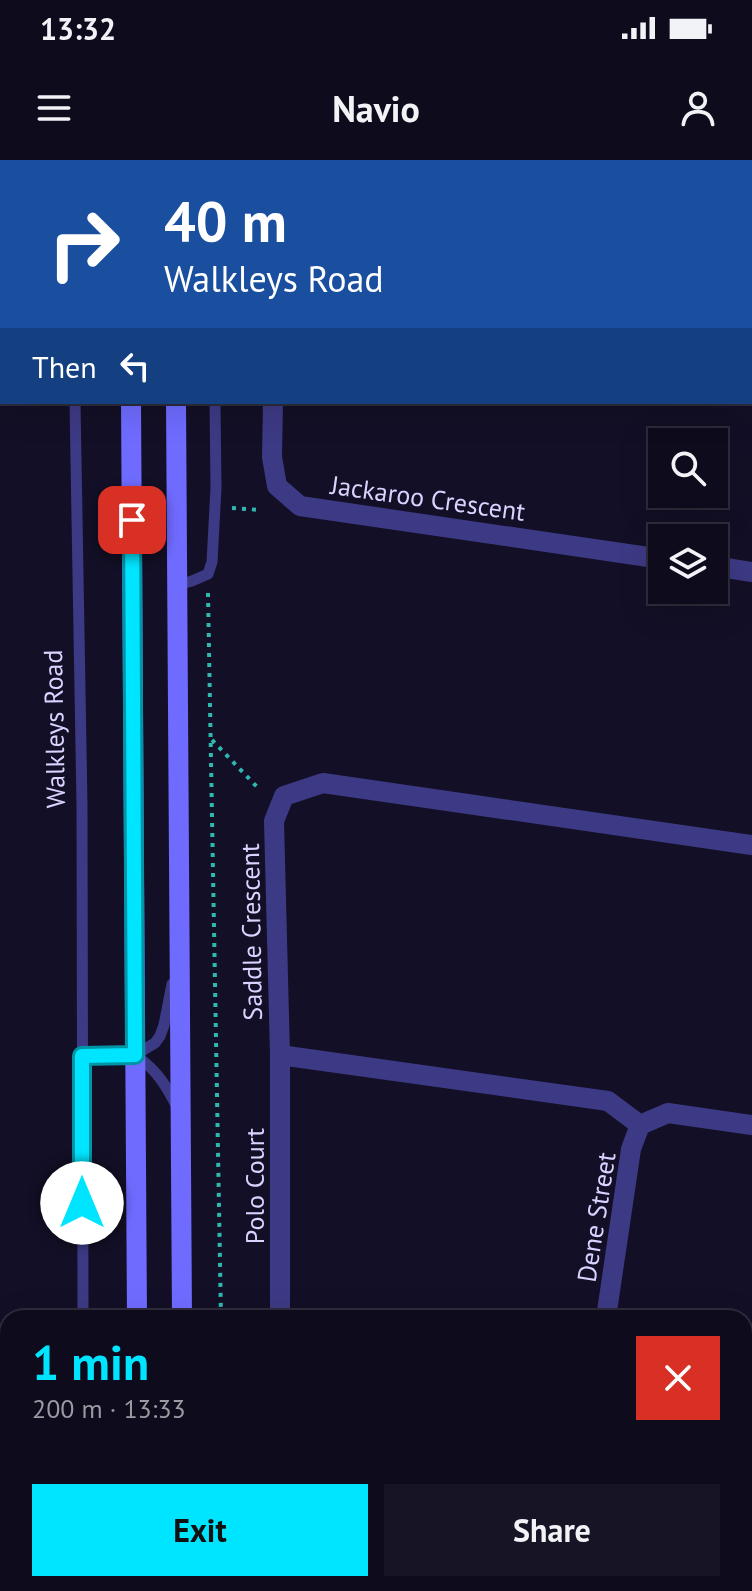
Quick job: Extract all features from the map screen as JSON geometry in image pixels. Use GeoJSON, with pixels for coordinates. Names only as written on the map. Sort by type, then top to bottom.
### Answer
{"type":"FeatureCollection","features":[{"type":"Feature","properties":{"kind":"main road"},"geometry":{"type":"LineString","coordinates":[[131,404],[137,1310]]}},
{"type":"Feature","properties":{"kind":"main road"},"geometry":{"type":"LineString","coordinates":[[176,404],[182,1310]]}},
{"type":"Feature","properties":{"kind":"street","name":"Jackaroo Crescent"},"geometry":{"type":"LineString","coordinates":[[273,404],[272,457],[277,486],[300,506],[648,557]]}},
{"type":"Feature","properties":{"kind":"street"},"geometry":{"type":"LineString","coordinates":[[728,568],[752,572]]}},
{"type":"Feature","properties":{"kind":"street","name":"Saddle Crescent"},"geometry":{"type":"LineString","coordinates":[[640,1125],[608,1101],[280,1055],[274,821],[284,796],[323,783],[752,845]]}},
{"type":"Feature","properties":{"kind":"street","name":"Polo Court"},"geometry":{"type":"LineString","coordinates":[[280,1055],[280,1310]]}},
{"type":"Feature","properties":{"kind":"street"},"geometry":{"type":"LineString","coordinates":[[640,1125],[668,1113],[752,1125]]}},
{"type":"Feature","properties":{"kind":"street","name":"Dene Street"},"geometry":{"type":"LineString","coordinates":[[607,1310],[631,1149],[640,1125]]}},
{"type":"Feature","properties":{"kind":"lane","name":"Walkleys Road"},"geometry":{"type":"LineString","coordinates":[[75,404],[82,805],[83,1310]]}},
{"type":"Feature","properties":{"kind":"lane"},"geometry":{"type":"LineString","coordinates":[[177,585],[208,574],[212,562],[215,404]]}},
{"type":"Feature","properties":{"kind":"lane"},"geometry":{"type":"LineString","coordinates":[[82,1056],[135,1055],[155,1043],[164,1025],[180,938]]}},
{"type":"Feature","properties":{"kind":"lane"},"geometry":{"type":"LineString","coordinates":[[135,1055],[165,1083],[181,1116]]}},
{"type":"Feature","properties":{"kind":"path"},"geometry":{"type":"LineString","coordinates":[[215,507],[261,510]]}},
{"type":"Feature","properties":{"kind":"path"},"geometry":{"type":"LineString","coordinates":[[208,574],[221,1310]]}},
{"type":"Feature","properties":{"kind":"path"},"geometry":{"type":"LineString","coordinates":[[210,739],[260,790]]}},
{"type":"Feature","properties":{"kind":"route"},"geometry":{"type":"LineString","coordinates":[[82,1203],[82,1056],[135,1055],[132,520]]}}]}
